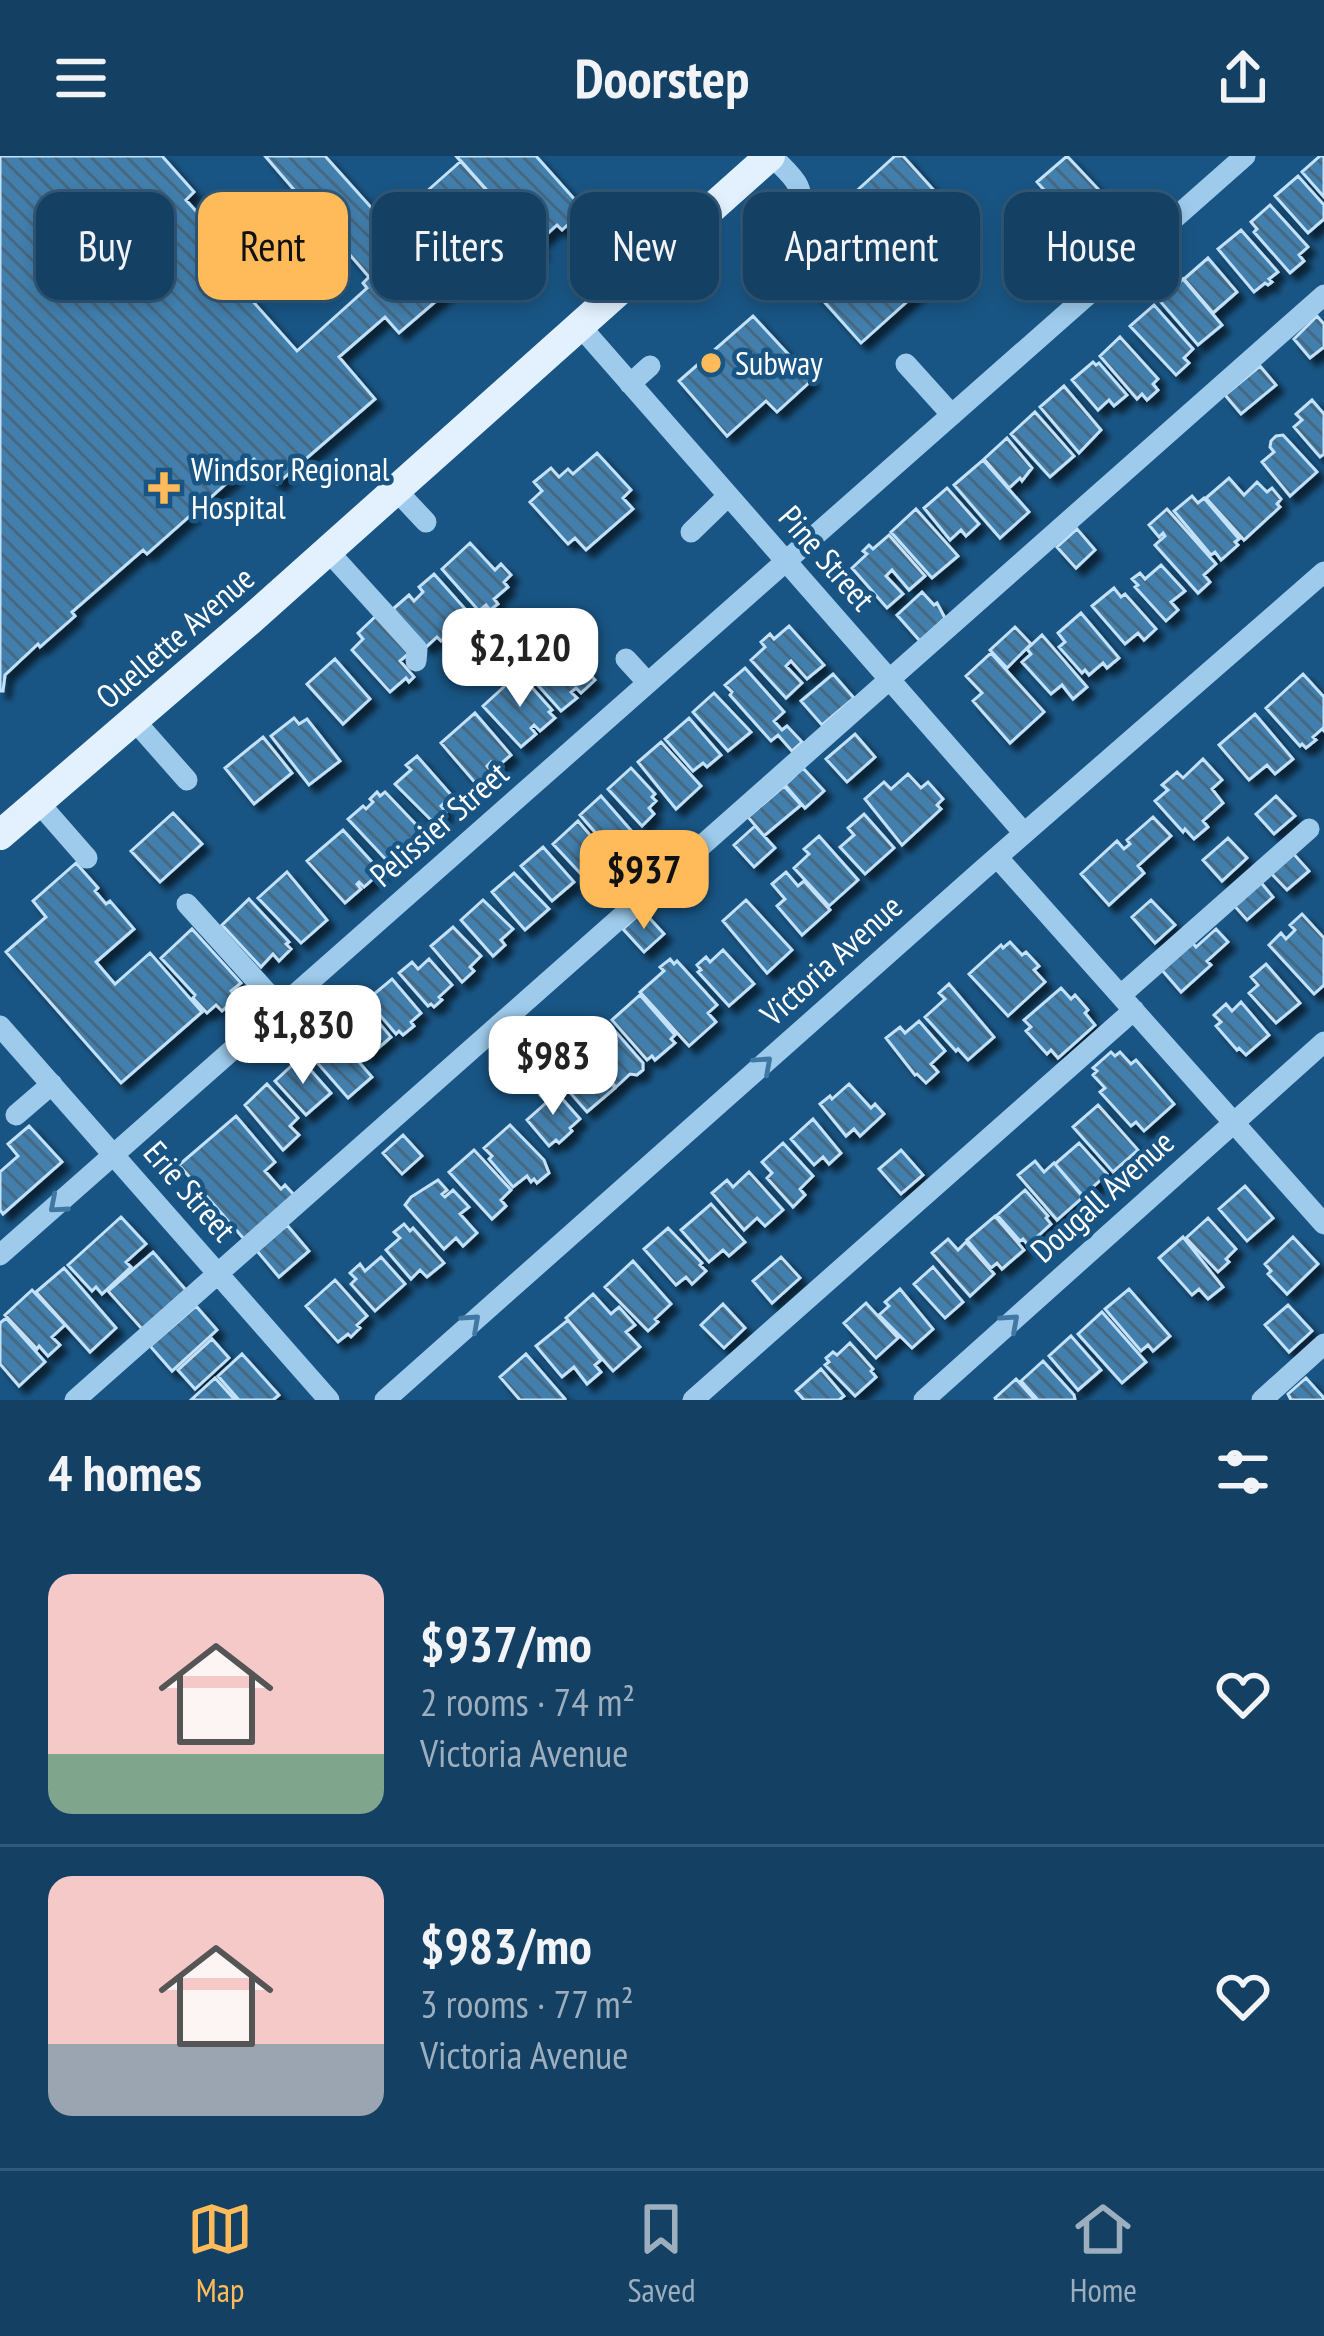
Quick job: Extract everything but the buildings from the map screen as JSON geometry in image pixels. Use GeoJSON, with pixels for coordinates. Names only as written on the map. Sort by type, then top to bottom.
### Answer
{"type":"FeatureCollection","features":[{"type":"Feature","properties":{"kind":"main road","name":"Ouellette Avenue"},"geometry":{"type":"LineString","coordinates":[[719,203],[771,156]]}},
{"type":"Feature","properties":{"kind":"main road","name":"Ouellette Avenue"},"geometry":{"type":"LineString","coordinates":[[0,835],[610,300]]}},
{"type":"Feature","properties":{"kind":"street"},"geometry":{"type":"LineString","coordinates":[[771,156],[799,192]]}},
{"type":"Feature","properties":{"kind":"street","name":"Pelissier Street"},"geometry":{"type":"LineString","coordinates":[[1179,215],[1246,156]]}},
{"type":"Feature","properties":{"kind":"street"},"geometry":{"type":"LineString","coordinates":[[75,1400],[1324,295]]}},
{"type":"Feature","properties":{"kind":"street","name":"Pelissier Street"},"geometry":{"type":"LineString","coordinates":[[0,1255],[1083,300]]}},
{"type":"Feature","properties":{"kind":"street","name":"Pine Street"},"geometry":{"type":"LineString","coordinates":[[580,326],[1024,833]]}},
{"type":"Feature","properties":{"kind":"street"},"geometry":{"type":"LineString","coordinates":[[906,364],[952,415]]}},
{"type":"Feature","properties":{"kind":"street"},"geometry":{"type":"LineString","coordinates":[[630,384],[650,366]]}},
{"type":"Feature","properties":{"kind":"street"},"geometry":{"type":"LineString","coordinates":[[396,490],[426,522]]}},
{"type":"Feature","properties":{"kind":"street"},"geometry":{"type":"LineString","coordinates":[[691,532],[728,496]]}},
{"type":"Feature","properties":{"kind":"street"},"geometry":{"type":"LineString","coordinates":[[328,550],[417,649],[416,662]]}},
{"type":"Feature","properties":{"kind":"street"},"geometry":{"type":"LineString","coordinates":[[1316,579],[1324,604]]}},
{"type":"Feature","properties":{"kind":"street","name":"Victoria Avenue"},"geometry":{"type":"LineString","coordinates":[[385,1400],[1316,579]]}},
{"type":"Feature","properties":{"kind":"street"},"geometry":{"type":"LineString","coordinates":[[626,659],[648,683]]}},
{"type":"Feature","properties":{"kind":"street"},"geometry":{"type":"LineString","coordinates":[[134,720],[187,780]]}},
{"type":"Feature","properties":{"kind":"street"},"geometry":{"type":"LineString","coordinates":[[38,802],[87,858]]}},
{"type":"Feature","properties":{"kind":"street"},"geometry":{"type":"LineString","coordinates":[[693,1400],[1127,1003],[1309,829]]}},
{"type":"Feature","properties":{"kind":"street"},"geometry":{"type":"LineString","coordinates":[[998,857],[1324,1224]]}},
{"type":"Feature","properties":{"kind":"street"},"geometry":{"type":"LineString","coordinates":[[187,904],[281,1007]]}},
{"type":"Feature","properties":{"kind":"street","name":"Erie Street"},"geometry":{"type":"LineString","coordinates":[[0,1027],[329,1400]]}},
{"type":"Feature","properties":{"kind":"street","name":"Dougall Avenue"},"geometry":{"type":"LineString","coordinates":[[924,1400],[1324,1042]]}},
{"type":"Feature","properties":{"kind":"street"},"geometry":{"type":"LineString","coordinates":[[16,1115],[52,1084]]}},
{"type":"Feature","properties":{"kind":"street"},"geometry":{"type":"LineString","coordinates":[[1262,1400],[1324,1344]]}},
{"type":"Feature","properties":{"kind":"place","name":"Subway"},"geometry":{"type":"Point","coordinates":[711,363]}},
{"type":"Feature","properties":{"kind":"place","name":"Windsor Regional Hospital"},"geometry":{"type":"Point","coordinates":[164,488]}}]}
